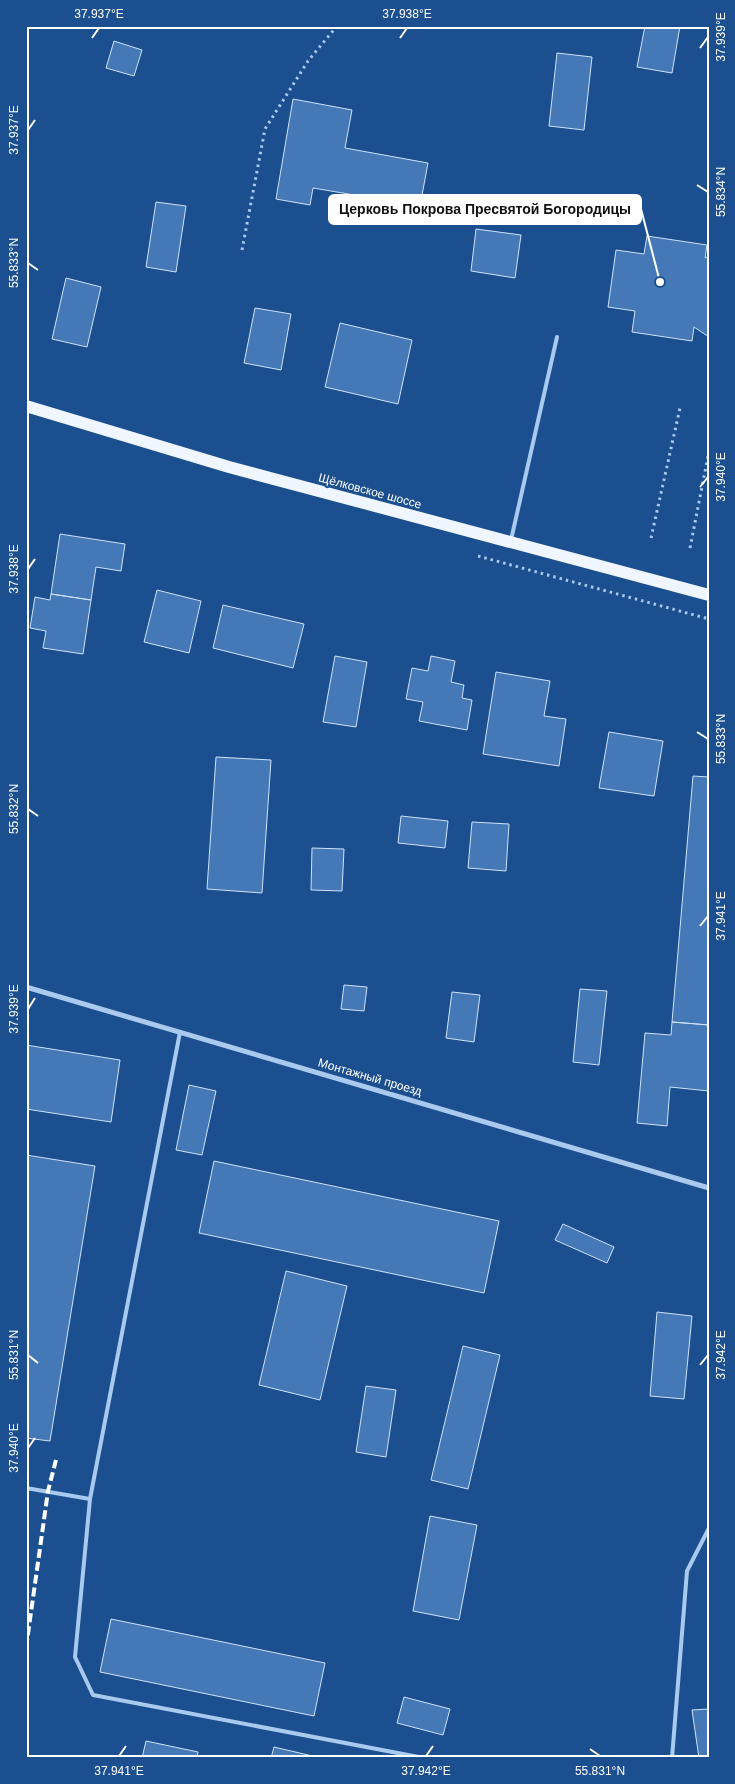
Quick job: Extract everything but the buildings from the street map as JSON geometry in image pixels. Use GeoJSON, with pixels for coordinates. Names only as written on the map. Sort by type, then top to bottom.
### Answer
{"type":"FeatureCollection","features":[{"type":"Feature","properties":{"kind":"main road","name":"Щёлковское шоссе"},"geometry":{"type":"LineString","coordinates":[[26,406],[229,466],[709,595]]}},
{"type":"Feature","properties":{"kind":"street","name":"Монтажный проезд"},"geometry":{"type":"LineString","coordinates":[[26,986],[709,1188]]}},
{"type":"Feature","properties":{"kind":"lane"},"geometry":{"type":"LineString","coordinates":[[510,543],[557,337]]}},
{"type":"Feature","properties":{"kind":"lane"},"geometry":{"type":"LineString","coordinates":[[180,1032],[90,1499],[75,1657],[93,1695],[424,1758]]}},
{"type":"Feature","properties":{"kind":"lane"},"geometry":{"type":"LineString","coordinates":[[26,1488],[90,1499]]}},
{"type":"Feature","properties":{"kind":"lane"},"geometry":{"type":"LineString","coordinates":[[672,1758],[687,1571],[709,1528]]}},
{"type":"Feature","properties":{"kind":"path"},"geometry":{"type":"LineString","coordinates":[[242,250],[265,129],[308,62],[336,26]]}},
{"type":"Feature","properties":{"kind":"path"},"geometry":{"type":"LineString","coordinates":[[651,538],[680,408]]}},
{"type":"Feature","properties":{"kind":"path"},"geometry":{"type":"LineString","coordinates":[[690,548],[709,451]]}},
{"type":"Feature","properties":{"kind":"path"},"geometry":{"type":"LineString","coordinates":[[655,606],[709,619]]}},
{"type":"Feature","properties":{"kind":"railway"},"geometry":{"type":"LineString","coordinates":[[26,1648],[48,1491],[56,1460]]}},
{"type":"Feature","properties":{"kind":"place","name":"Церковь Покрова Пресвятой Богородицы"},"geometry":{"type":"Point","coordinates":[660,282]}}]}
